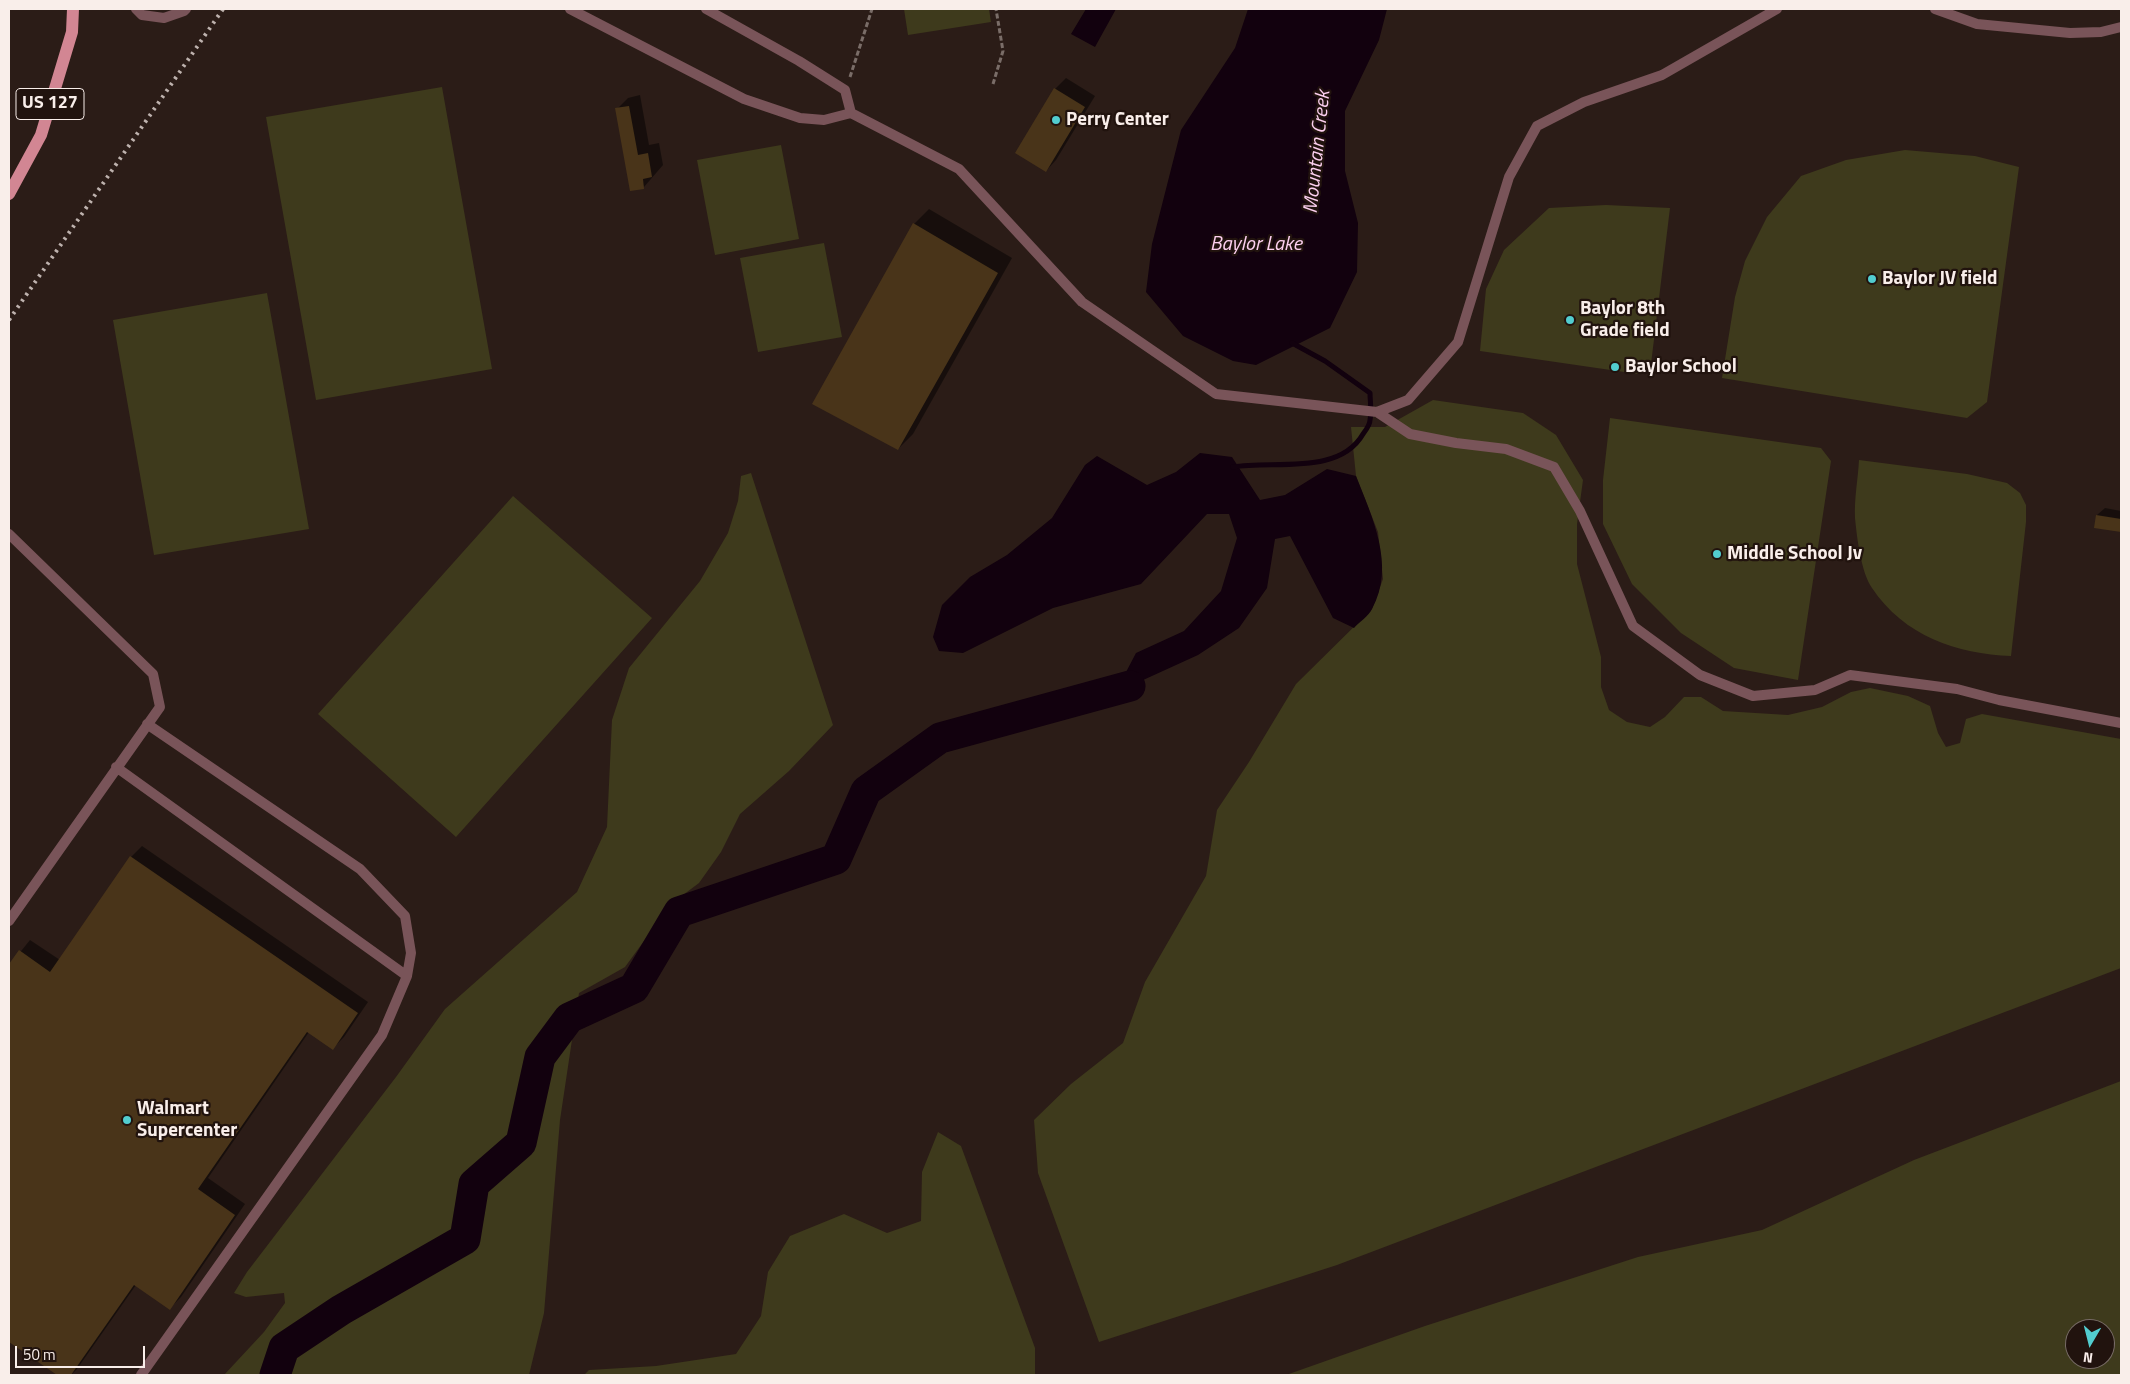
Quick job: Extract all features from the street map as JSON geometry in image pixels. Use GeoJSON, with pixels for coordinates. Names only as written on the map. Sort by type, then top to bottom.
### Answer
{"type":"FeatureCollection","features":[{"type":"Feature","properties":{"kind":"main road","name":"US 127"},"geometry":{"type":"LineString","coordinates":[[9,194],[41,135],[72,32],[73,9]]}},
{"type":"Feature","properties":{"kind":"lane"},"geometry":{"type":"LineString","coordinates":[[136,9],[142,15],[164,18],[186,9]]}},
{"type":"Feature","properties":{"kind":"lane"},"geometry":{"type":"LineString","coordinates":[[570,9],[744,99],[800,118],[824,120],[851,113],[959,169],[1082,302],[1216,394],[1378,412],[1408,400],[1458,342],[1509,177],[1538,126],[1584,102],[1662,75],[1777,9]]}},
{"type":"Feature","properties":{"kind":"lane"},"geometry":{"type":"LineString","coordinates":[[706,9],[845,90],[851,113]]}},
{"type":"Feature","properties":{"kind":"lane"},"geometry":{"type":"LineString","coordinates":[[1935,9],[1977,24],[2070,33],[2101,32],[2121,27]]}},
{"type":"Feature","properties":{"kind":"lane"},"geometry":{"type":"LineString","coordinates":[[1378,412],[1410,434],[1456,443],[1506,449],[1554,467],[1580,511],[1633,626],[1700,675],[1753,696],[1815,690],[1850,676],[1958,689],[1999,700],[2121,723]]}},
{"type":"Feature","properties":{"kind":"lane"},"geometry":{"type":"LineString","coordinates":[[9,534],[152,674],[160,707],[9,921]]}},
{"type":"Feature","properties":{"kind":"lane"},"geometry":{"type":"LineString","coordinates":[[141,1375],[382,1035],[407,976],[410,952],[405,916],[360,869],[147,724]]}},
{"type":"Feature","properties":{"kind":"lane"},"geometry":{"type":"LineString","coordinates":[[116,767],[407,976]]}},
{"type":"Feature","properties":{"kind":"path"},"geometry":{"type":"LineString","coordinates":[[845,90],[872,9]]}},
{"type":"Feature","properties":{"kind":"path"},"geometry":{"type":"LineString","coordinates":[[993,84],[1003,51],[996,9]]}},
{"type":"Feature","properties":{"kind":"shaded area"},"geometry":{"type":"Polygon","coordinates":[[[904,9],[989,9],[991,22],[908,35],[904,9]]]}},
{"type":"Feature","properties":{"kind":"shaded area"},"geometry":{"type":"Polygon","coordinates":[[[442,87],[492,369],[316,400],[266,117],[442,87]]]}},
{"type":"Feature","properties":{"kind":"shaded area"},"geometry":{"type":"Polygon","coordinates":[[[781,145],[799,239],[715,255],[697,160],[781,145]]]}},
{"type":"Feature","properties":{"kind":"shaded area","name":"Baylor JV field"},"geometry":{"type":"Polygon","coordinates":[[[1905,150],[1975,156],[2019,167],[1987,402],[1967,418],[1722,378],[1735,297],[1745,261],[1767,217],[1801,176],[1846,160],[1905,150]]]}},
{"type":"Feature","properties":{"kind":"shaded area","name":"Baylor 8th Grade field"},"geometry":{"type":"Polygon","coordinates":[[[1606,205],[1670,208],[1651,364],[1638,374],[1480,351],[1486,289],[1504,250],[1549,208],[1606,205]]]}},
{"type":"Feature","properties":{"kind":"shaded area"},"geometry":{"type":"Polygon","coordinates":[[[824,243],[842,337],[758,352],[740,258],[824,243]]]}},
{"type":"Feature","properties":{"kind":"shaded area"},"geometry":{"type":"Polygon","coordinates":[[[267,293],[309,529],[154,555],[113,320],[267,293]]]}},
{"type":"Feature","properties":{"kind":"shaded area"},"geometry":{"type":"Polygon","coordinates":[[[1433,400],[1523,413],[1556,435],[1583,480],[1577,524],[1577,564],[1601,657],[1601,687],[1609,710],[1627,722],[1650,727],[1665,717],[1684,697],[1701,697],[1723,711],[1788,715],[1822,707],[1851,692],[1870,688],[1908,696],[1930,706],[1938,733],[1946,747],[1960,743],[1966,719],[1982,714],[2121,739],[2121,968],[1337,1265],[1099,1342],[1038,1173],[1034,1120],[1071,1084],[1123,1043],[1145,982],[1206,876],[1217,810],[1249,762],[1296,684],[1372,609],[1383,579],[1378,532],[1356,476],[1351,427],[1385,427],[1433,400]]]}},
{"type":"Feature","properties":{"kind":"shaded area","name":"Middle School Jv"},"geometry":{"type":"Polygon","coordinates":[[[1610,418],[1821,448],[1831,461],[1798,680],[1734,668],[1681,633],[1632,584],[1603,524],[1603,480],[1610,418]]]}},
{"type":"Feature","properties":{"kind":"shaded area"},"geometry":{"type":"Polygon","coordinates":[[[1859,460],[1967,474],[2007,483],[2020,493],[2026,505],[2026,522],[2011,656],[1971,651],[1933,639],[1900,619],[1885,605],[1868,581],[1858,545],[1855,518],[1859,460]]]}},
{"type":"Feature","properties":{"kind":"shaded area"},"geometry":{"type":"Polygon","coordinates":[[[751,473],[833,725],[789,771],[740,814],[721,852],[699,883],[671,904],[625,967],[579,993],[560,1120],[544,1313],[529,1375],[224,1375],[264,1332],[285,1303],[284,1293],[246,1297],[234,1293],[247,1272],[396,1077],[445,1009],[577,892],[607,827],[612,720],[629,668],[700,581],[728,533],[738,501],[741,476],[751,473]]]}},
{"type":"Feature","properties":{"kind":"shaded area"},"geometry":{"type":"Polygon","coordinates":[[[513,496],[652,618],[456,837],[318,714],[513,496]]]}},
{"type":"Feature","properties":{"kind":"shaded area"},"geometry":{"type":"Polygon","coordinates":[[[2121,1081],[2121,1375],[1286,1375],[1425,1326],[1638,1257],[1762,1230],[1914,1160],[2121,1081]]]}},
{"type":"Feature","properties":{"kind":"shaded area"},"geometry":{"type":"Polygon","coordinates":[[[938,1132],[961,1146],[1035,1348],[1035,1375],[584,1375],[589,1370],[656,1366],[736,1354],[761,1316],[768,1272],[790,1236],[844,1214],[887,1233],[921,1221],[922,1172],[938,1132]]]}},
{"type":"Feature","properties":{"kind":"water"},"geometry":{"type":"Polygon","coordinates":[[[1086,9],[1116,9],[1095,47],[1071,34],[1086,9]]]}},
{"type":"Feature","properties":{"kind":"water","name":"Baylor Lake"},"geometry":{"type":"Polygon","coordinates":[[[1248,9],[1387,9],[1379,40],[1345,111],[1345,171],[1358,223],[1357,272],[1330,328],[1256,365],[1233,361],[1183,336],[1146,292],[1152,244],[1181,130],[1235,48],[1248,9]]]}},
{"type":"Feature","properties":{"kind":"water"},"geometry":{"type":"Polygon","coordinates":[[[1200,453],[1232,457],[1260,500],[1285,495],[1327,469],[1356,476],[1369,508],[1382,559],[1379,593],[1371,612],[1354,628],[1333,618],[1290,536],[1275,539],[1267,588],[1239,628],[1198,655],[1130,686],[1125,674],[1136,653],[1184,631],[1221,591],[1237,538],[1229,514],[1207,514],[1141,584],[1053,608],[963,653],[939,651],[933,637],[942,605],[970,577],[1007,555],[1052,518],[1085,465],[1097,456],[1147,485],[1176,472],[1200,453]]]}},
{"type":"Feature","properties":{"kind":"building","name":"Perry Center"},"geometry":{"type":"Polygon","coordinates":[[[1054,88],[1085,107],[1046,172],[1015,153],[1054,88]]]}},
{"type":"Feature","properties":{"kind":"building"},"geometry":{"type":"Polygon","coordinates":[[[629,106],[638,155],[648,153],[652,177],[643,179],[644,189],[630,191],[615,108],[629,106]]]}},
{"type":"Feature","properties":{"kind":"building"},"geometry":{"type":"Polygon","coordinates":[[[913,223],[998,273],[898,450],[812,404],[913,223]]]}},
{"type":"Feature","properties":{"kind":"building"},"geometry":{"type":"Polygon","coordinates":[[[2096,515],[2121,519],[2121,532],[2094,528],[2096,515]]]}},
{"type":"Feature","properties":{"kind":"building","name":"Walmart Supercenter"},"geometry":{"type":"Polygon","coordinates":[[[130,856],[358,1013],[333,1050],[307,1032],[198,1189],[235,1215],[170,1310],[134,1285],[71,1375],[57,1375],[9,1342],[9,964],[19,950],[50,972],[130,856]]]}},
{"type":"Feature","properties":{"kind":"waterway","name":"Mountain Creek"},"geometry":{"type":"LineString","coordinates":[[1233,467],[1304,464],[1322,461],[1338,456],[1352,447],[1369,426],[1371,413],[1370,393],[1325,361],[1292,343]]}},
{"type":"Feature","properties":{"kind":"waterway"},"geometry":{"type":"LineString","coordinates":[[275,1375],[284,1348],[341,1310],[465,1239],[474,1184],[521,1143],[540,1057],[569,1018],[634,988],[679,912],[836,859],[866,791],[940,738],[1130,686]]}},
{"type":"Feature","properties":{"kind":"railway"},"geometry":{"type":"LineString","coordinates":[[9,320],[223,9]]}},
{"type":"Feature","properties":{"kind":"place","name":"Perry Center"},"geometry":{"type":"Point","coordinates":[1056,120]}},
{"type":"Feature","properties":{"kind":"place","name":"Baylor JV field"},"geometry":{"type":"Point","coordinates":[1872,279]}},
{"type":"Feature","properties":{"kind":"place","name":"Baylor 8th Grade field"},"geometry":{"type":"Point","coordinates":[1570,320]}},
{"type":"Feature","properties":{"kind":"place","name":"Baylor School"},"geometry":{"type":"Point","coordinates":[1615,367]}},
{"type":"Feature","properties":{"kind":"place","name":"Middle School Jv"},"geometry":{"type":"Point","coordinates":[1717,554]}},
{"type":"Feature","properties":{"kind":"place","name":"Walmart Supercenter"},"geometry":{"type":"Point","coordinates":[127,1120]}}]}
